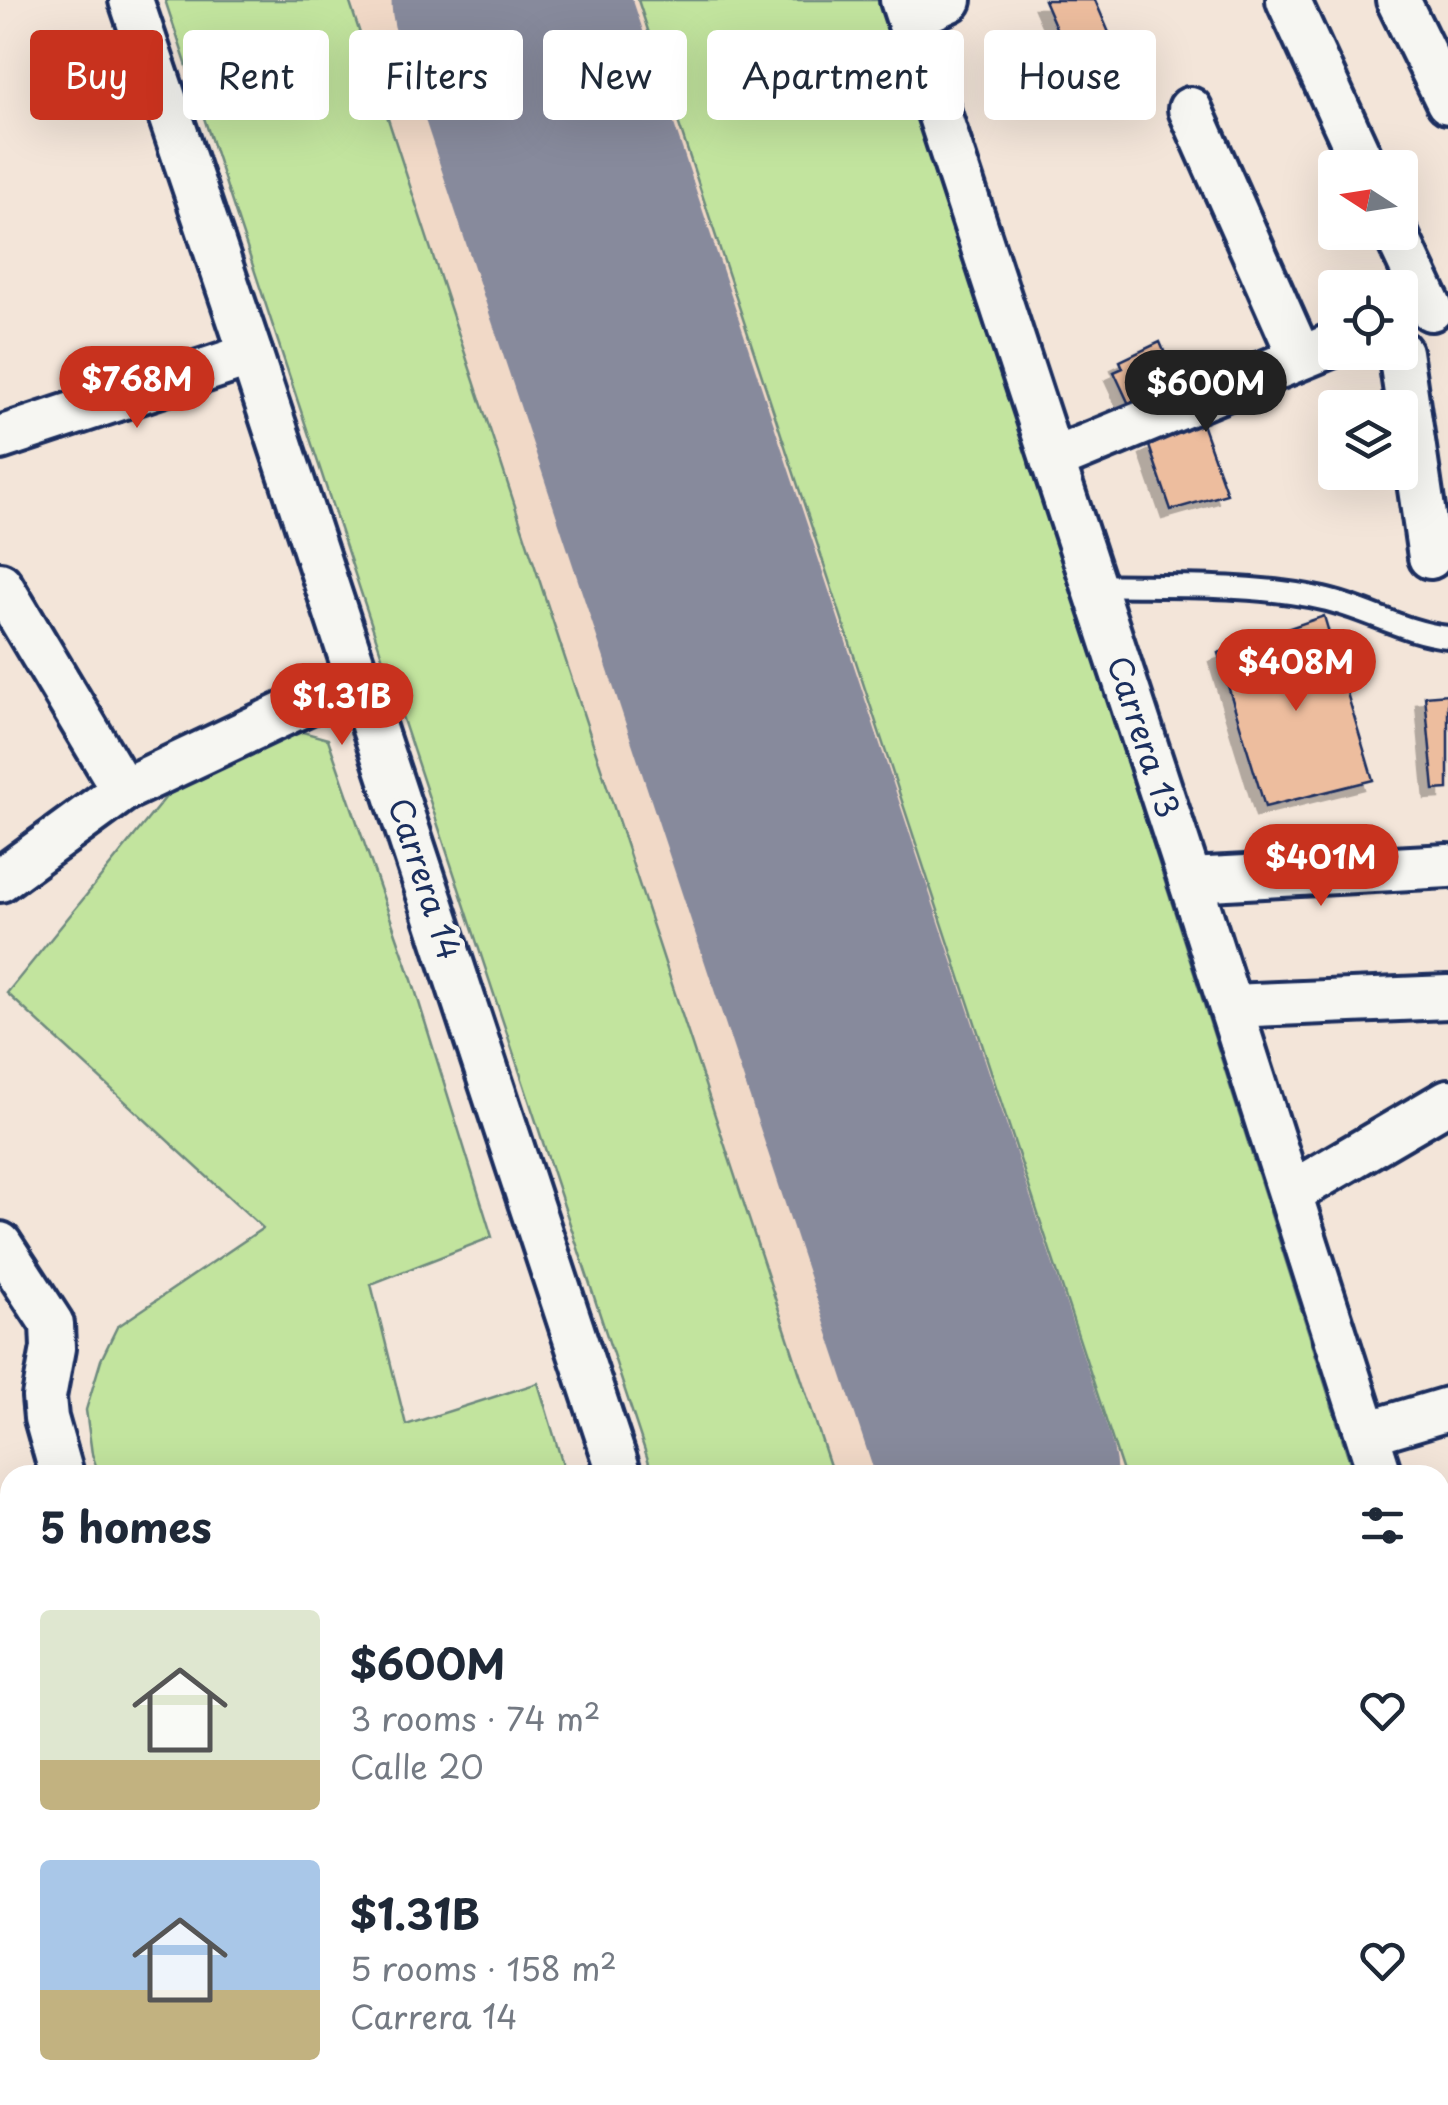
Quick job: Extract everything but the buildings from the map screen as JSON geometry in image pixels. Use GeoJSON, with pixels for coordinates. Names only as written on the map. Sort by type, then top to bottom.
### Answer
{"type":"FeatureCollection","features":[{"type":"Feature","properties":{"kind":"street","name":"Carrera 14"},"geometry":{"type":"LineString","coordinates":[[131,0],[617,1465]]}},
{"type":"Feature","properties":{"kind":"street"},"geometry":{"type":"LineString","coordinates":[[905,10],[950,0]]}},
{"type":"Feature","properties":{"kind":"street"},"geometry":{"type":"LineString","coordinates":[[1288,0],[1358,150]]}},
{"type":"Feature","properties":{"kind":"street"},"geometry":{"type":"LineString","coordinates":[[1398,0],[1448,102]]}},
{"type":"Feature","properties":{"kind":"street","name":"Carrera 13"},"geometry":{"type":"LineString","coordinates":[[905,10],[1377,1465]]}},
{"type":"Feature","properties":{"kind":"street"},"geometry":{"type":"LineString","coordinates":[[1052,460],[1317,350],[1190,109]]}},
{"type":"Feature","properties":{"kind":"street"},"geometry":{"type":"LineString","coordinates":[[1403,250],[1426,310]]}},
{"type":"Feature","properties":{"kind":"street"},"geometry":{"type":"LineString","coordinates":[[0,438],[251,355]]}},
{"type":"Feature","properties":{"kind":"street"},"geometry":{"type":"LineString","coordinates":[[1403,370],[1430,557]]}},
{"type":"Feature","properties":{"kind":"street"},"geometry":{"type":"LineString","coordinates":[[0,584],[123,790]]}},
{"type":"Feature","properties":{"kind":"street"},"geometry":{"type":"LineString","coordinates":[[0,880],[123,790],[358,679]]}},
{"type":"Feature","properties":{"kind":"street"},"geometry":{"type":"LineString","coordinates":[[1190,880],[1448,866]]}},
{"type":"Feature","properties":{"kind":"street"},"geometry":{"type":"LineString","coordinates":[[1231,1006],[1448,997]]}},
{"type":"Feature","properties":{"kind":"street"},"geometry":{"type":"LineString","coordinates":[[1291,1193],[1448,1101]]}},
{"type":"Feature","properties":{"kind":"street"},"geometry":{"type":"LineString","coordinates":[[0,1244],[52,1324],[53,1348],[44,1396],[59,1465]]}},
{"type":"Feature","properties":{"kind":"street"},"geometry":{"type":"LineString","coordinates":[[1367,1433],[1448,1409]]}},
{"type":"Feature","properties":{"kind":"lane"},"geometry":{"type":"LineString","coordinates":[[1093,586],[1238,588],[1324,599],[1430,636],[1448,637]]}},
{"type":"Feature","properties":{"kind":"shaded area"},"geometry":{"type":"Polygon","coordinates":[[[165,0],[884,0],[894,30],[707,30],[707,120],[922,120],[1351,1465],[650,1465],[205,120],[329,120],[329,30],[183,30],[183,54],[165,0]]]}},
{"type":"Feature","properties":{"kind":"green space"},"geometry":{"type":"Polygon","coordinates":[[[165,0],[349,0],[359,30],[349,30],[349,120],[388,120],[830,1465],[650,1465],[205,120],[329,120],[329,30],[183,30],[183,54],[165,0]]]}},
{"type":"Feature","properties":{"kind":"green space"},"geometry":{"type":"Polygon","coordinates":[[[638,0],[884,0],[894,30],[707,30],[707,120],[922,120],[1351,1465],[1121,1465],[678,120],[687,120],[687,30],[648,30],[638,0]]]}},
{"type":"Feature","properties":{"kind":"green space"},"geometry":{"type":"Polygon","coordinates":[[[234,713],[328,739],[412,980],[492,1237],[371,1284],[406,1425],[538,1383],[563,1465],[96,1465],[86,1410],[101,1360],[117,1327],[263,1228],[7,993],[234,713]]]}},
{"type":"Feature","properties":{"kind":"runway"},"geometry":{"type":"LineString","coordinates":[[509,0],[996,1465]]}}]}
